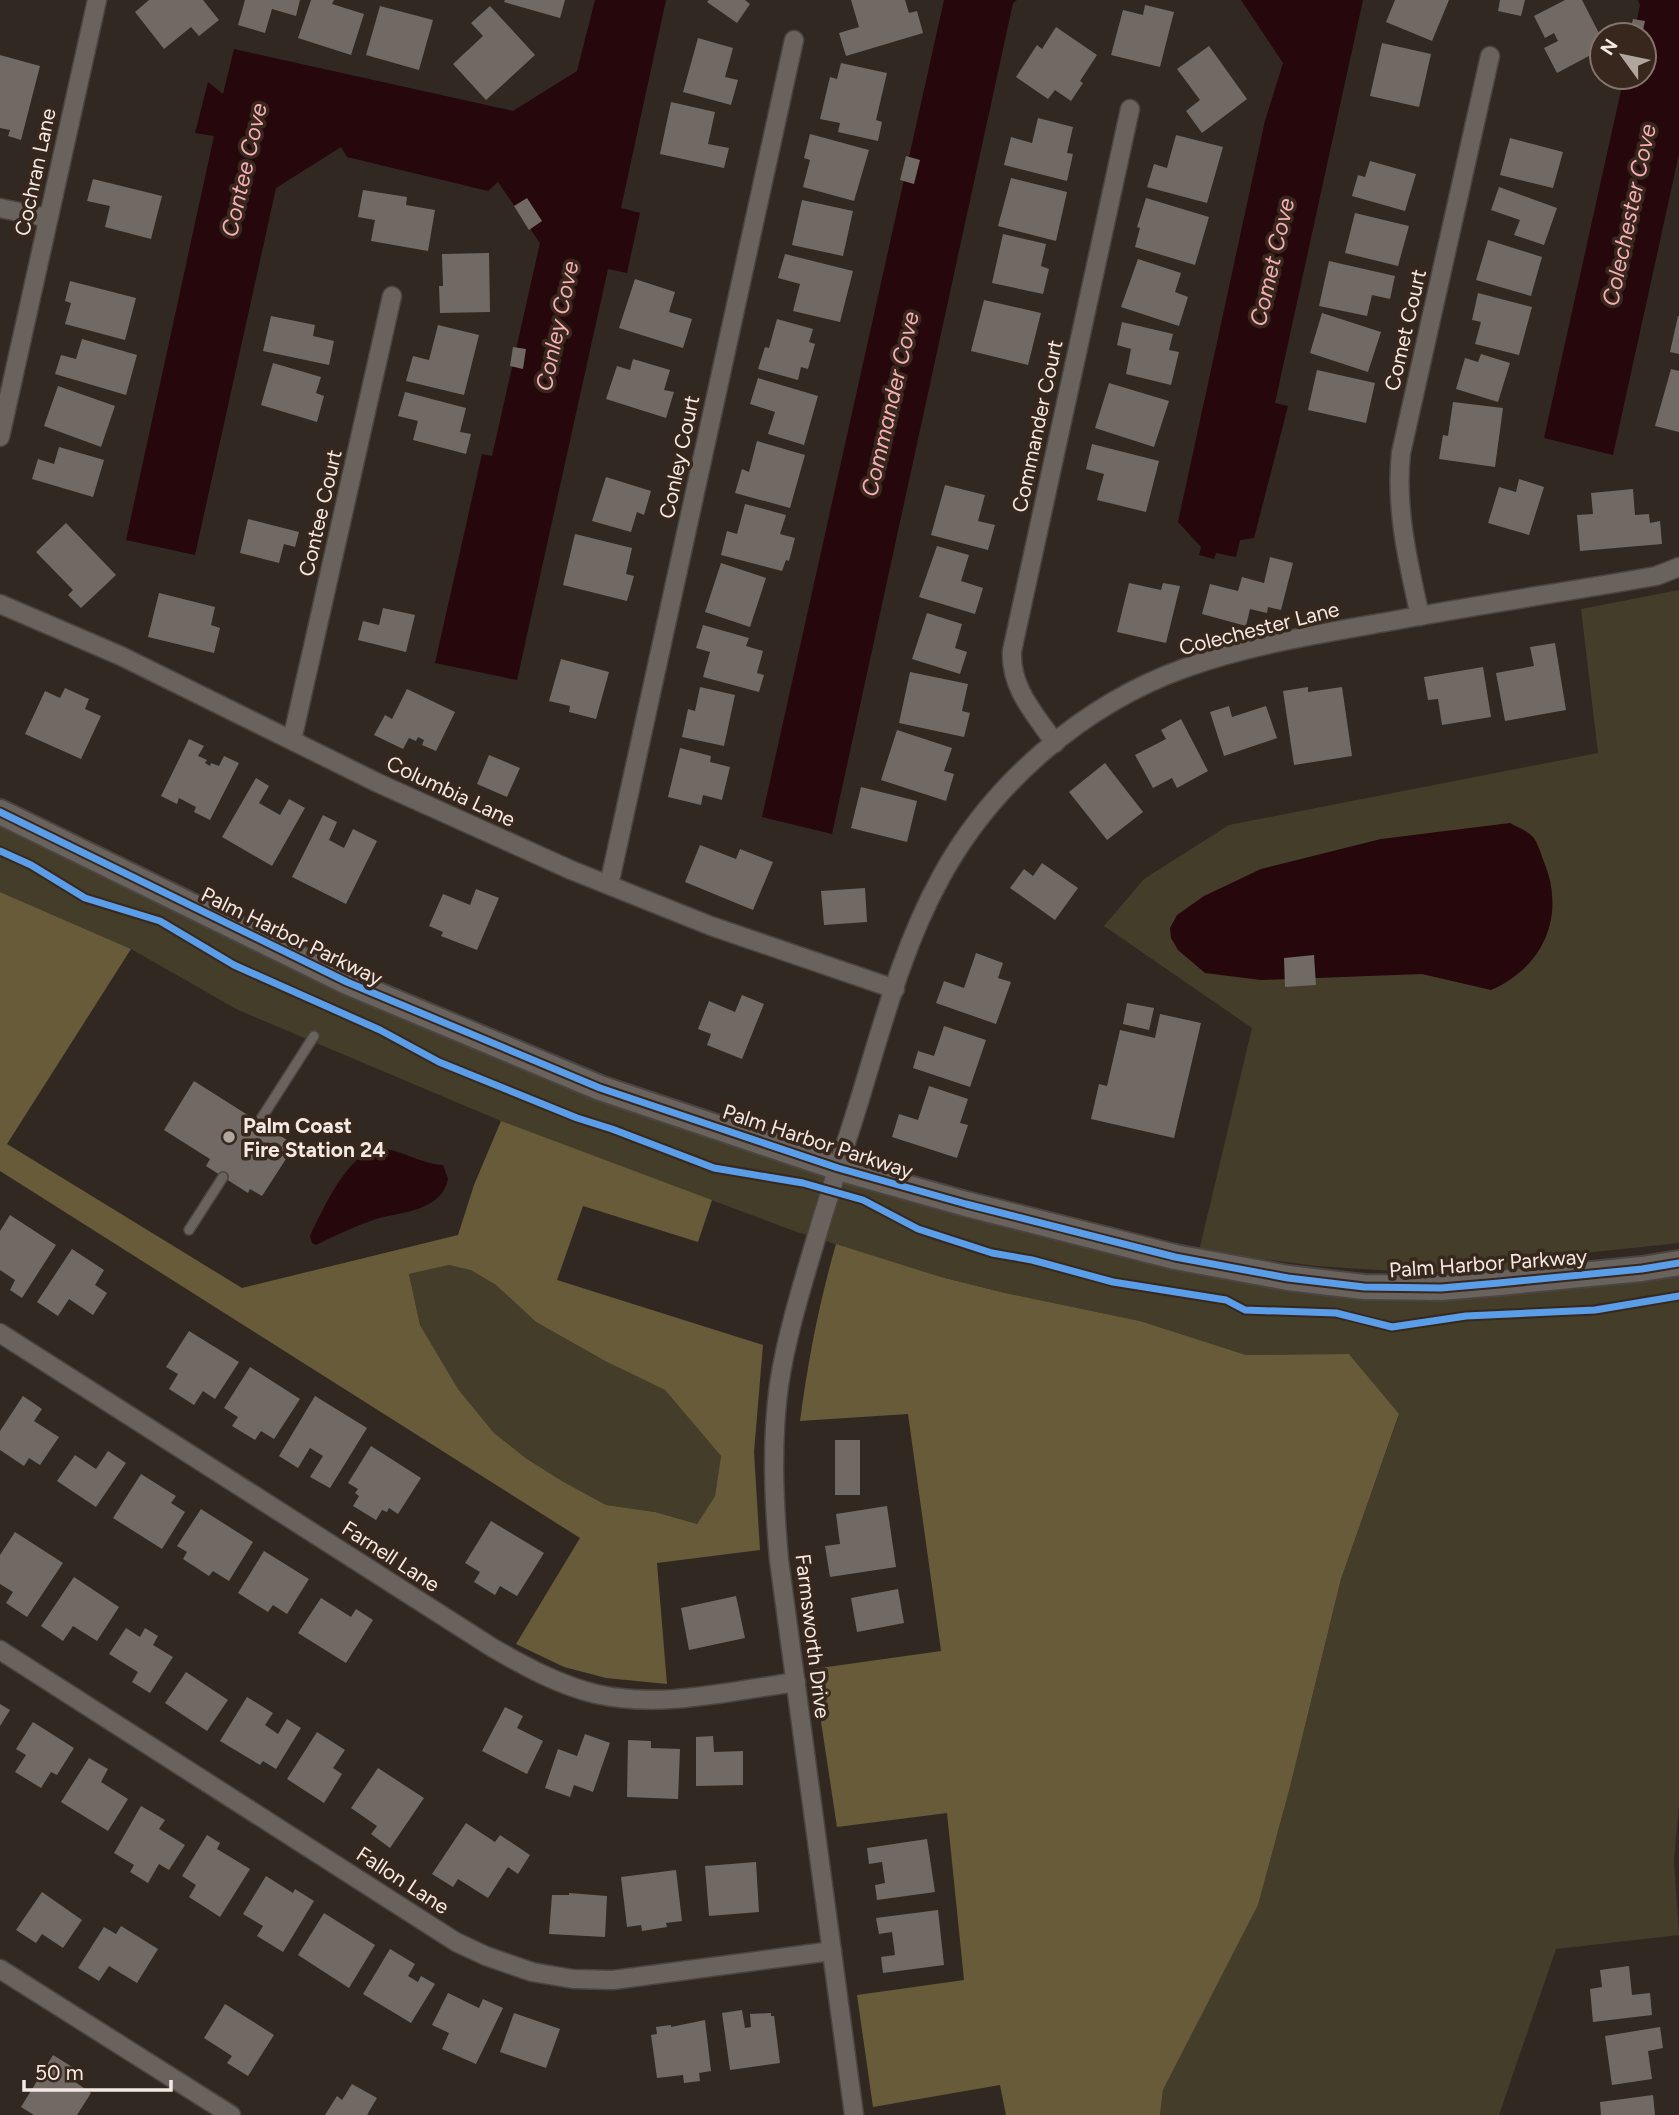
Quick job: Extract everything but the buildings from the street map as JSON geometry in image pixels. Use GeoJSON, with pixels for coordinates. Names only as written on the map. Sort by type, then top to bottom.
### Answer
{"type":"FeatureCollection","features":[{"type":"Feature","properties":{"kind":"street","name":"Cochran Lane"},"geometry":{"type":"LineString","coordinates":[[0,437],[97,0]]}},
{"type":"Feature","properties":{"kind":"street","name":"Conley Court"},"geometry":{"type":"LineString","coordinates":[[608,885],[794,40]]}},
{"type":"Feature","properties":{"kind":"street","name":"Comet Court"},"geometry":{"type":"LineString","coordinates":[[1420,616],[1399,507],[1401,453],[1490,56]]}},
{"type":"Feature","properties":{"kind":"street","name":"Commander Court"},"geometry":{"type":"LineString","coordinates":[[1055,743],[1017,686],[1012,671],[1012,651],[1130,109]]}},
{"type":"Feature","properties":{"kind":"street"},"geometry":{"type":"LineString","coordinates":[[0,208],[48,218]]}},
{"type":"Feature","properties":{"kind":"street","name":"Contee Court"},"geometry":{"type":"LineString","coordinates":[[292,740],[392,296]]}},
{"type":"Feature","properties":{"kind":"street","name":"Colechester Lane"},"geometry":{"type":"LineString","coordinates":[[838,1168],[895,989],[925,909],[956,853],[998,797],[1055,743],[1099,710],[1159,678],[1184,668],[1259,647],[1420,616],[1656,576],[1679,566]]}},
{"type":"Feature","properties":{"kind":"street","name":"Columbia Lane"},"geometry":{"type":"LineString","coordinates":[[0,604],[121,656],[440,812],[608,885],[711,926],[895,989]]}},
{"type":"Feature","properties":{"kind":"street","name":"Palm Harbor Parkway"},"geometry":{"type":"LineString","coordinates":[[0,812],[376,996],[600,1088],[838,1168],[1052,1227],[1175,1257],[1263,1274],[1327,1283],[1399,1288],[1572,1277],[1679,1263]]}},
{"type":"Feature","properties":{"kind":"street","name":"Farmsworth Drive"},"geometry":{"type":"LineString","coordinates":[[838,1168],[793,1318],[780,1379],[774,1469],[776,1522],[854,2115]]}},
{"type":"Feature","properties":{"kind":"street","name":"Farnell Lane"},"geometry":{"type":"LineString","coordinates":[[0,1333],[493,1648],[547,1676],[596,1694],[640,1699],[683,1698],[796,1682]]}},
{"type":"Feature","properties":{"kind":"street","name":"Fallon Lane"},"geometry":{"type":"LineString","coordinates":[[0,1650],[456,1942],[486,1956],[532,1972],[573,1979],[613,1980],[832,1951]]}},
{"type":"Feature","properties":{"kind":"street"},"geometry":{"type":"LineString","coordinates":[[0,1969],[230,2115]]}},
{"type":"Feature","properties":{"kind":"lane"},"geometry":{"type":"LineString","coordinates":[[259,1122],[314,1036]]}},
{"type":"Feature","properties":{"kind":"lane"},"geometry":{"type":"LineString","coordinates":[[189,1230],[223,1177]]}},
{"type":"Feature","properties":{"kind":"shaded area"},"geometry":{"type":"Polygon","coordinates":[[[1679,590],[1679,1243],[1585,1253],[1509,1269],[1424,1273],[1316,1266],[1199,1251],[1252,1028],[1104,926],[1144,879],[1229,825],[1598,753],[1581,609],[1679,590]]]}},
{"type":"Feature","properties":{"kind":"shaded area"},"geometry":{"type":"Polygon","coordinates":[[[0,823],[597,1097],[1272,1284],[1426,1302],[1679,1274],[1679,1805],[1674,1860],[1679,1935],[1556,1949],[1499,2115],[1160,2115],[1163,2090],[1258,1905],[1341,1579],[1399,1415],[1349,1354],[1246,1355],[1140,1321],[941,1277],[797,1232],[501,1121],[238,1010],[131,949],[0,892],[0,823]]]}},
{"type":"Feature","properties":{"kind":"shaded area"},"geometry":{"type":"Polygon","coordinates":[[[0,892],[131,949],[7,1144],[242,1288],[458,1235],[474,1185],[501,1121],[712,1200],[698,1242],[583,1206],[557,1280],[763,1345],[754,1452],[760,1550],[657,1563],[667,1684],[606,1678],[564,1667],[516,1644],[580,1538],[0,1171],[0,892]],[[449,1265],[409,1274],[420,1325],[458,1389],[494,1433],[527,1459],[606,1505],[655,1512],[697,1524],[715,1496],[721,1456],[665,1390],[605,1361],[536,1322],[496,1285],[471,1270],[449,1265]]]}},
{"type":"Feature","properties":{"kind":"shaded area"},"geometry":{"type":"Polygon","coordinates":[[[836,1244],[941,1277],[1140,1321],[1246,1355],[1349,1354],[1399,1414],[1341,1579],[1258,1905],[1163,2090],[1160,2115],[1006,2115],[1000,2085],[873,2107],[857,1995],[964,1980],[947,1813],[837,1827],[813,1669],[941,1651],[908,1414],[800,1421],[815,1332],[836,1244]]]}},
{"type":"Feature","properties":{"kind":"shaded area"},"geometry":{"type":"Polygon","coordinates":[[[449,1265],[471,1269],[496,1285],[536,1322],[605,1361],[665,1390],[721,1456],[715,1496],[697,1524],[655,1512],[606,1505],[527,1459],[494,1433],[458,1389],[420,1325],[409,1274],[449,1265]]]}},
{"type":"Feature","properties":{"kind":"water"},"geometry":{"type":"Polygon","coordinates":[[[595,0],[666,0],[621,208],[640,213],[627,273],[608,269],[517,680],[435,663],[482,454],[492,456],[540,243],[498,182],[488,191],[347,157],[341,147],[276,188],[195,555],[126,540],[214,136],[195,133],[208,82],[223,94],[234,49],[513,111],[577,71],[595,0]]]}},
{"type":"Feature","properties":{"kind":"water","name":"Commander Cove"},"geometry":{"type":"Polygon","coordinates":[[[944,0],[1017,0],[1013,3],[832,834],[762,817],[944,0]]]}},
{"type":"Feature","properties":{"kind":"water","name":"Comet Cove"},"geometry":{"type":"Polygon","coordinates":[[[1241,0],[1363,0],[1275,403],[1288,406],[1254,538],[1240,540],[1236,557],[1216,553],[1214,559],[1199,555],[1201,547],[1178,522],[1265,121],[1283,63],[1241,0]]]}},
{"type":"Feature","properties":{"kind":"water","name":"Colechester Cove"},"geometry":{"type":"Polygon","coordinates":[[[1638,0],[1679,0],[1679,154],[1613,455],[1544,438],[1621,91],[1658,91],[1658,21],[1637,21],[1640,5],[1638,0]]]}},
{"type":"Feature","properties":{"kind":"water"},"geometry":{"type":"Polygon","coordinates":[[[1510,823],[1531,835],[1538,845],[1550,882],[1551,920],[1546,937],[1525,968],[1491,990],[1422,974],[1261,980],[1205,973],[1178,950],[1171,938],[1170,928],[1177,915],[1204,896],[1261,869],[1381,839],[1510,823]]]}},
{"type":"Feature","properties":{"kind":"water"},"geometry":{"type":"Polygon","coordinates":[[[376,1148],[443,1165],[448,1179],[444,1190],[429,1204],[376,1219],[316,1245],[312,1243],[312,1231],[338,1183],[355,1161],[376,1148]]]}},
{"type":"Feature","properties":{"kind":"cycle path"},"geometry":{"type":"LineString","coordinates":[[0,812],[347,982],[600,1088],[838,1168],[966,1204],[1175,1257],[1288,1278],[1364,1287],[1441,1288],[1642,1269],[1679,1263]]}},
{"type":"Feature","properties":{"kind":"cycle path"},"geometry":{"type":"LineString","coordinates":[[0,851],[31,865],[85,898],[160,921],[234,965],[380,1030],[439,1062],[577,1118],[714,1168],[803,1183],[863,1200],[918,1229],[992,1253],[1032,1260],[1113,1282],[1226,1300],[1245,1310],[1336,1313],[1392,1327],[1466,1316],[1595,1310],[1679,1296]]}},
{"type":"Feature","properties":{"kind":"place","name":"Palm Coast Fire Station 24"},"geometry":{"type":"Point","coordinates":[229,1137]}},
{"type":"Feature","properties":{"kind":"water label","name":"Contee Cove"},"geometry":{"type":"Point","coordinates":[244,170]}},
{"type":"Feature","properties":{"kind":"water label","name":"Conley Cove"},"geometry":{"type":"Point","coordinates":[557,326]}}]}
